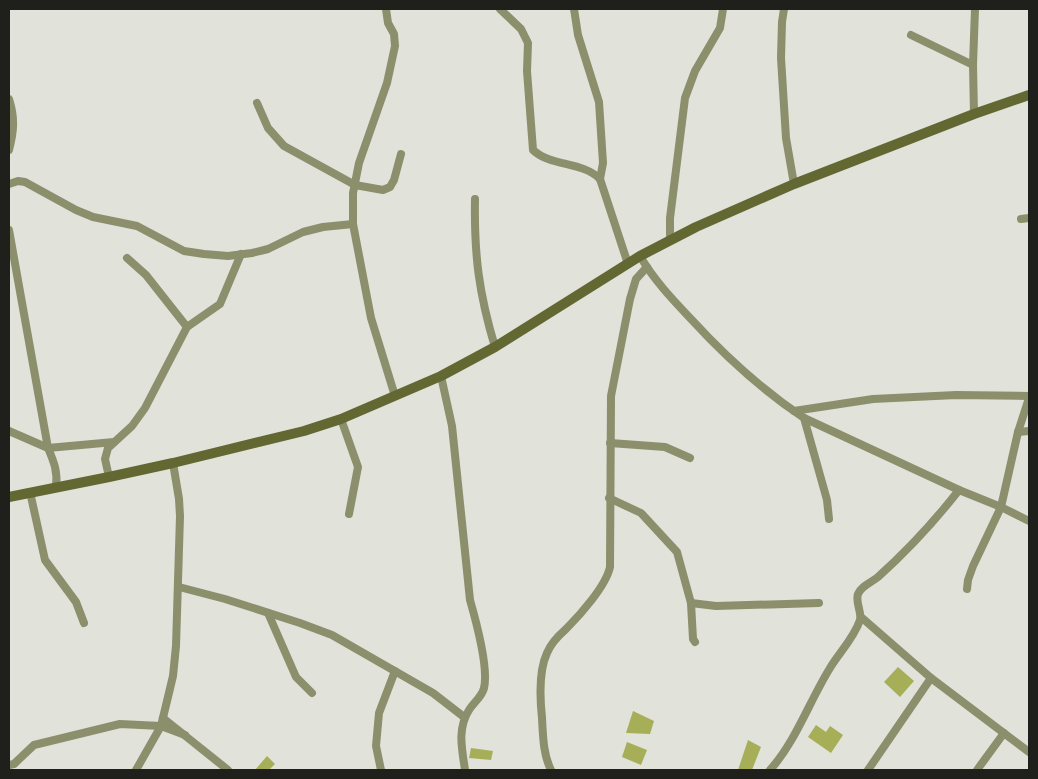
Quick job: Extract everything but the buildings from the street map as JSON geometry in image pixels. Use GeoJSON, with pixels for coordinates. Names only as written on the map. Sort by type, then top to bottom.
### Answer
{"type":"FeatureCollection","features":[{"type":"Feature","properties":{"kind":"main road"},"geometry":{"type":"LineString","coordinates":[[9,497],[173,463],[304,431],[340,419],[441,376],[495,347],[640,256],[696,227],[794,184],[974,114],[1029,95]]}},
{"type":"Feature","properties":{"kind":"street"},"geometry":{"type":"LineString","coordinates":[[386,9],[388,23],[394,34],[393,61],[359,163],[353,193],[353,224],[371,318],[395,396]]}},
{"type":"Feature","properties":{"kind":"street"},"geometry":{"type":"LineString","coordinates":[[500,9],[521,29],[528,44],[527,70],[533,150],[538,155],[548,159],[594,173],[600,179],[628,264]]}},
{"type":"Feature","properties":{"kind":"street"},"geometry":{"type":"LineString","coordinates":[[670,240],[670,218],[686,98],[698,66],[720,28],[723,9]]}},
{"type":"Feature","properties":{"kind":"street"},"geometry":{"type":"LineString","coordinates":[[784,9],[781,58],[786,138],[794,172],[794,184]]}},
{"type":"Feature","properties":{"kind":"street"},"geometry":{"type":"LineString","coordinates":[[974,114],[975,9]]}},
{"type":"Feature","properties":{"kind":"street"},"geometry":{"type":"LineString","coordinates":[[574,10],[578,35],[598,102],[603,163],[600,179]]}},
{"type":"Feature","properties":{"kind":"street"},"geometry":{"type":"LineString","coordinates":[[911,35],[973,65]]}},
{"type":"Feature","properties":{"kind":"street"},"geometry":{"type":"LineString","coordinates":[[9,99],[14,120],[14,133],[9,150]]}},
{"type":"Feature","properties":{"kind":"street"},"geometry":{"type":"LineString","coordinates":[[257,103],[268,128],[284,146],[355,185],[383,190],[390,187],[394,180],[401,154]]}},
{"type":"Feature","properties":{"kind":"street"},"geometry":{"type":"LineString","coordinates":[[9,184],[18,181],[25,182],[76,210],[93,217],[137,226],[184,251],[204,254],[241,254],[268,249],[303,232],[323,227],[353,224]]}},
{"type":"Feature","properties":{"kind":"street"},"geometry":{"type":"LineString","coordinates":[[475,199],[474,234],[477,272],[495,347]]}},
{"type":"Feature","properties":{"kind":"street"},"geometry":{"type":"LineString","coordinates":[[9,230],[48,448],[55,463],[56,487]]}},
{"type":"Feature","properties":{"kind":"street"},"geometry":{"type":"LineString","coordinates":[[109,477],[105,459],[108,448],[132,426],[145,408],[187,327],[220,304],[241,254]]}},
{"type":"Feature","properties":{"kind":"street"},"geometry":{"type":"LineString","coordinates":[[640,256],[669,296],[745,373],[804,418],[959,490],[1029,520]]}},
{"type":"Feature","properties":{"kind":"street"},"geometry":{"type":"LineString","coordinates":[[127,258],[146,275],[187,327]]}},
{"type":"Feature","properties":{"kind":"street"},"geometry":{"type":"LineString","coordinates":[[551,770],[546,757],[540,697],[544,664],[550,646],[602,587],[608,576],[610,567],[611,396],[615,368],[636,278],[647,267]]}},
{"type":"Feature","properties":{"kind":"street"},"geometry":{"type":"LineString","coordinates":[[441,376],[452,426],[470,600],[486,678],[482,695],[464,717],[461,731],[465,770]]}},
{"type":"Feature","properties":{"kind":"street"},"geometry":{"type":"LineString","coordinates":[[794,411],[873,399],[956,394],[1029,397],[1018,432],[1002,507],[997,514],[990,535],[973,566],[967,589]]}},
{"type":"Feature","properties":{"kind":"street"},"geometry":{"type":"LineString","coordinates":[[804,418],[828,500],[829,519]]}},
{"type":"Feature","properties":{"kind":"street"},"geometry":{"type":"LineString","coordinates":[[340,419],[358,467],[349,514]]}},
{"type":"Feature","properties":{"kind":"street"},"geometry":{"type":"LineString","coordinates":[[9,430],[48,448],[114,442]]}},
{"type":"Feature","properties":{"kind":"street"},"geometry":{"type":"LineString","coordinates":[[1018,432],[1029,432]]}},
{"type":"Feature","properties":{"kind":"street"},"geometry":{"type":"LineString","coordinates":[[610,443],[665,447],[690,458]]}},
{"type":"Feature","properties":{"kind":"street"},"geometry":{"type":"LineString","coordinates":[[136,770],[156,738],[162,722],[173,676],[179,587],[180,499],[173,463]]}},
{"type":"Feature","properties":{"kind":"street"},"geometry":{"type":"LineString","coordinates":[[770,770],[785,752],[820,684],[855,630],[860,617],[857,595],[859,592],[910,548],[959,490]]}},
{"type":"Feature","properties":{"kind":"street"},"geometry":{"type":"LineString","coordinates":[[30,492],[45,560],[76,602],[84,623]]}},
{"type":"Feature","properties":{"kind":"street"},"geometry":{"type":"LineString","coordinates":[[609,498],[641,513],[677,552],[692,603],[693,639],[695,642]]}},
{"type":"Feature","properties":{"kind":"street"},"geometry":{"type":"LineString","coordinates":[[179,587],[300,622],[332,635],[433,693],[464,717]]}},
{"type":"Feature","properties":{"kind":"street"},"geometry":{"type":"LineString","coordinates":[[692,603],[716,606],[819,603]]}},
{"type":"Feature","properties":{"kind":"street"},"geometry":{"type":"LineString","coordinates":[[268,613],[296,677],[312,693]]}},
{"type":"Feature","properties":{"kind":"street"},"geometry":{"type":"LineString","coordinates":[[860,617],[931,678],[1029,752]]}},
{"type":"Feature","properties":{"kind":"street"},"geometry":{"type":"LineString","coordinates":[[381,770],[376,746],[379,713],[395,671]]}},
{"type":"Feature","properties":{"kind":"street"},"geometry":{"type":"LineString","coordinates":[[868,770],[931,678]]}},
{"type":"Feature","properties":{"kind":"street"},"geometry":{"type":"LineString","coordinates":[[9,765],[14,764],[34,745],[120,724],[162,722],[184,735],[228,770]]}},
{"type":"Feature","properties":{"kind":"street"},"geometry":{"type":"LineString","coordinates":[[977,770],[1004,733]]}}]}
